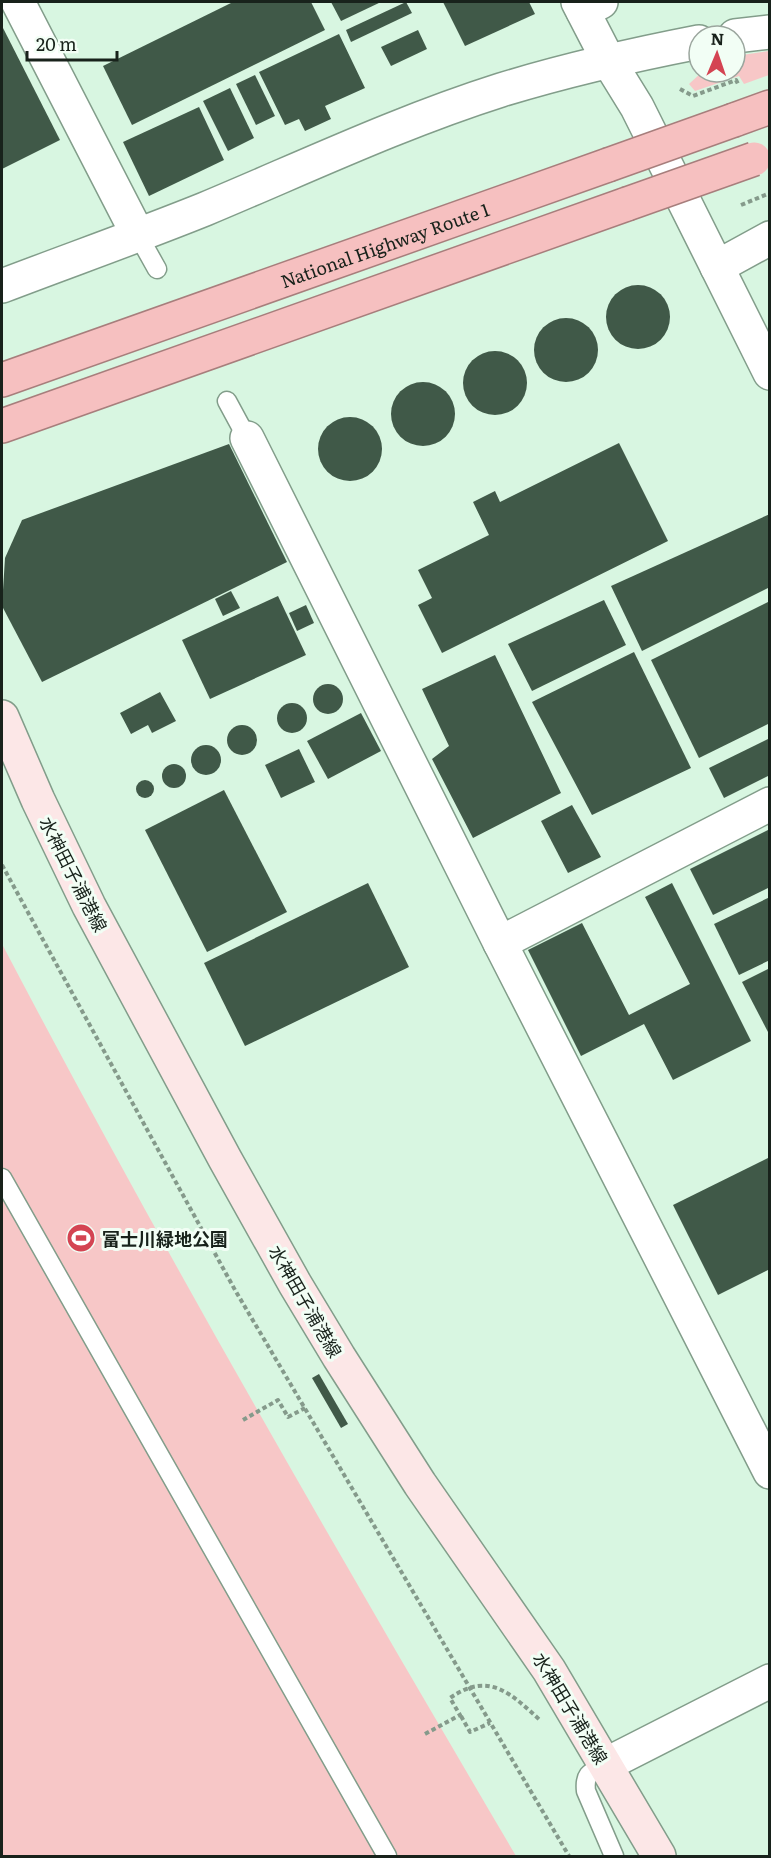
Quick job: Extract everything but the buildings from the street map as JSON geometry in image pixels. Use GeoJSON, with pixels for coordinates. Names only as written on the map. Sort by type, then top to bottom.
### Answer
{"type":"FeatureCollection","features":[{"type":"Feature","properties":{"kind":"highway","name":"National Highway Route 1"},"geometry":{"type":"LineString","coordinates":[[2,380],[770,107]]}},
{"type":"Feature","properties":{"kind":"highway"},"geometry":{"type":"LineString","coordinates":[[2,426],[762,156]]}},
{"type":"Feature","properties":{"kind":"main road","name":"水神田子浦港線"},"geometry":{"type":"LineString","coordinates":[[2,717],[38,800],[89,906],[295,1284],[420,1484],[549,1670],[659,1857]]}},
{"type":"Feature","properties":{"kind":"street"},"geometry":{"type":"LineString","coordinates":[[18,2],[138,235]]}},
{"type":"Feature","properties":{"kind":"street"},"geometry":{"type":"LineString","coordinates":[[587,5],[608,60],[637,107],[770,373]]}},
{"type":"Feature","properties":{"kind":"street"},"geometry":{"type":"LineString","coordinates":[[747,35],[770,32]]}},
{"type":"Feature","properties":{"kind":"street"},"geometry":{"type":"LineString","coordinates":[[2,286],[203,209],[419,119],[500,91],[608,60],[687,44]]}},
{"type":"Feature","properties":{"kind":"street"},"geometry":{"type":"LineString","coordinates":[[717,267],[770,238]]}},
{"type":"Feature","properties":{"kind":"street"},"geometry":{"type":"LineString","coordinates":[[247,438],[500,943],[770,1472]]}},
{"type":"Feature","properties":{"kind":"street"},"geometry":{"type":"LineString","coordinates":[[500,943],[770,804]]}},
{"type":"Feature","properties":{"kind":"street"},"geometry":{"type":"LineString","coordinates":[[605,1765],[770,1681]]}},
{"type":"Feature","properties":{"kind":"lane"},"geometry":{"type":"LineString","coordinates":[[138,235],[156,269]]}},
{"type":"Feature","properties":{"kind":"lane"},"geometry":{"type":"LineString","coordinates":[[227,401],[247,438]]}},
{"type":"Feature","properties":{"kind":"lane"},"geometry":{"type":"LineString","coordinates":[[2,1178],[387,1857]]}},
{"type":"Feature","properties":{"kind":"lane"},"geometry":{"type":"LineString","coordinates":[[605,1765],[589,1773],[585,1781],[586,1791],[614,1857]]}},
{"type":"Feature","properties":{"kind":"path"},"geometry":{"type":"LineString","coordinates":[[680,89],[693,96],[725,84]]}},
{"type":"Feature","properties":{"kind":"path"},"geometry":{"type":"LineString","coordinates":[[741,205],[770,193]]}},
{"type":"Feature","properties":{"kind":"path"},"geometry":{"type":"LineString","coordinates":[[2,865],[235,1290],[569,1857]]}},
{"type":"Feature","properties":{"kind":"path"},"geometry":{"type":"LineString","coordinates":[[243,1420],[278,1400],[288,1417],[305,1408]]}},
{"type":"Feature","properties":{"kind":"path"},"geometry":{"type":"LineString","coordinates":[[490,1722],[470,1732],[450,1698],[470,1688],[487,1686],[510,1694],[542,1723]]}},
{"type":"Feature","properties":{"kind":"path"},"geometry":{"type":"LineString","coordinates":[[425,1734],[460,1716]]}},
{"type":"Feature","properties":{"kind":"shaded area"},"geometry":{"type":"Polygon","coordinates":[[[769,51],[769,75],[747,83],[747,54],[769,51]]]}},
{"type":"Feature","properties":{"kind":"shaded area"},"geometry":{"type":"Polygon","coordinates":[[[689,84],[716,84],[695,91],[689,84]]]}},
{"type":"Feature","properties":{"kind":"shaded area","name":"富士川緑地公園"},"geometry":{"type":"Polygon","coordinates":[[[2,944],[63,1060],[253,1403],[516,1856],[2,1856],[2,944]]]}},
{"type":"Feature","properties":{"kind":"place","name":"富士川緑地公園"},"geometry":{"type":"Point","coordinates":[81,1238]}}]}
